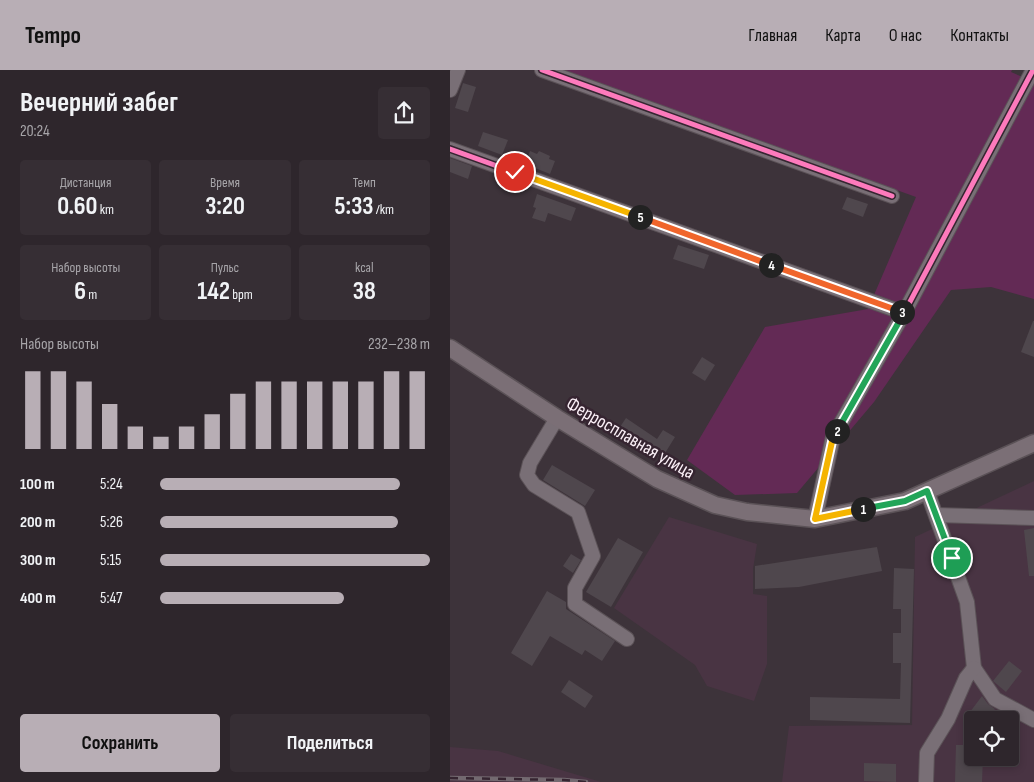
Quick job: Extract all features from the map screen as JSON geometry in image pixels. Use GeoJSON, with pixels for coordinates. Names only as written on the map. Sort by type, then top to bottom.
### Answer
{"type":"FeatureCollection","features":[{"type":"Feature","properties":{"kind":"main road","name":"Ферросплавная улица"},"geometry":{"type":"LineString","coordinates":[[450,348],[557,418],[657,479],[715,505],[747,512],[815,519],[905,501],[1034,443]]}},
{"type":"Feature","properties":{"kind":"street"},"geometry":{"type":"LineString","coordinates":[[450,90],[458,70]]}},
{"type":"Feature","properties":{"kind":"street"},"geometry":{"type":"LineString","coordinates":[[542,70],[892,196]]}},
{"type":"Feature","properties":{"kind":"street"},"geometry":{"type":"LineString","coordinates":[[815,519],[833,437],[904,313],[1034,70]]}},
{"type":"Feature","properties":{"kind":"street"},"geometry":{"type":"LineString","coordinates":[[450,148],[904,313]]}},
{"type":"Feature","properties":{"kind":"street"},"geometry":{"type":"LineString","coordinates":[[557,418],[530,463],[527,475],[534,485],[578,512],[594,556],[575,588],[575,604],[627,638]]}},
{"type":"Feature","properties":{"kind":"street"},"geometry":{"type":"LineString","coordinates":[[927,491],[967,602],[974,668],[995,699],[1034,720]]}},
{"type":"Feature","properties":{"kind":"street"},"geometry":{"type":"LineString","coordinates":[[936,514],[1034,518]]}},
{"type":"Feature","properties":{"kind":"street"},"geometry":{"type":"LineString","coordinates":[[926,782],[927,753],[948,718],[966,678],[974,668]]}},
{"type":"Feature","properties":{"kind":"shaded area"},"geometry":{"type":"Polygon","coordinates":[[[564,70],[1012,70],[1011,72],[1034,82],[1034,299],[991,287],[951,290],[874,402],[797,493],[735,495],[687,460],[765,327],[868,309],[916,197],[564,70]]]}},
{"type":"Feature","properties":{"kind":"shaded area"},"geometry":{"type":"Polygon","coordinates":[[[1034,481],[1034,782],[782,782],[789,726],[912,725],[915,537],[1034,481]]]}},
{"type":"Feature","properties":{"kind":"shaded area"},"geometry":{"type":"Polygon","coordinates":[[[669,517],[757,544],[753,569],[753,594],[767,596],[767,664],[754,701],[707,686],[695,665],[614,608],[669,517]]]}},
{"type":"Feature","properties":{"kind":"shaded area"},"geometry":{"type":"Polygon","coordinates":[[[450,747],[498,751],[601,782],[450,782],[450,747]]]}},
{"type":"Feature","properties":{"kind":"building"},"geometry":{"type":"Polygon","coordinates":[[[463,83],[476,87],[468,112],[455,108],[463,83]]]}},
{"type":"Feature","properties":{"kind":"building"},"geometry":{"type":"Polygon","coordinates":[[[483,132],[508,140],[502,155],[478,146],[483,132]]]}},
{"type":"Feature","properties":{"kind":"building"},"geometry":{"type":"Polygon","coordinates":[[[530,151],[537,154],[539,151],[550,156],[549,159],[555,161],[550,174],[525,164],[530,151]]]}},
{"type":"Feature","properties":{"kind":"building"},"geometry":{"type":"Polygon","coordinates":[[[450,158],[472,166],[468,179],[450,172],[450,158]]]}},
{"type":"Feature","properties":{"kind":"building"},"geometry":{"type":"Polygon","coordinates":[[[537,194],[576,208],[571,221],[548,213],[545,222],[532,218],[536,208],[533,207],[537,194]]]}},
{"type":"Feature","properties":{"kind":"building"},"geometry":{"type":"Polygon","coordinates":[[[847,197],[868,204],[863,217],[842,209],[847,197]]]}},
{"type":"Feature","properties":{"kind":"building"},"geometry":{"type":"Polygon","coordinates":[[[678,245],[709,255],[704,269],[673,259],[678,245]]]}},
{"type":"Feature","properties":{"kind":"building"},"geometry":{"type":"Polygon","coordinates":[[[1034,321],[1034,357],[1021,352],[1034,321]]]}},
{"type":"Feature","properties":{"kind":"building"},"geometry":{"type":"Polygon","coordinates":[[[702,357],[715,365],[705,381],[692,373],[702,357]]]}},
{"type":"Feature","properties":{"kind":"building"},"geometry":{"type":"Polygon","coordinates":[[[626,418],[657,439],[663,430],[675,437],[662,458],[618,430],[626,418]]]}},
{"type":"Feature","properties":{"kind":"building"},"geometry":{"type":"Polygon","coordinates":[[[552,465],[595,490],[585,506],[543,480],[552,465]]]}},
{"type":"Feature","properties":{"kind":"building"},"geometry":{"type":"Polygon","coordinates":[[[1034,528],[1034,576],[1029,576],[1024,530],[1034,528]]]}},
{"type":"Feature","properties":{"kind":"building"},"geometry":{"type":"Polygon","coordinates":[[[618,538],[643,552],[611,607],[586,592],[618,538]]]}},
{"type":"Feature","properties":{"kind":"building"},"geometry":{"type":"Polygon","coordinates":[[[877,547],[882,571],[799,587],[755,589],[755,566],[877,547]]]}},
{"type":"Feature","properties":{"kind":"building"},"geometry":{"type":"Polygon","coordinates":[[[571,554],[581,560],[573,573],[563,566],[571,554]]]}},
{"type":"Feature","properties":{"kind":"building"},"geometry":{"type":"Polygon","coordinates":[[[894,568],[914,569],[910,723],[810,720],[810,697],[900,699],[901,663],[893,663],[893,633],[901,633],[901,609],[893,609],[894,568]]]}},
{"type":"Feature","properties":{"kind":"building"},"geometry":{"type":"Polygon","coordinates":[[[547,591],[566,602],[566,609],[615,641],[602,661],[585,650],[582,655],[550,636],[532,666],[511,653],[547,591]]]}},
{"type":"Feature","properties":{"kind":"building"},"geometry":{"type":"Polygon","coordinates":[[[1009,661],[1022,671],[1006,692],[993,681],[1009,661]]]}},
{"type":"Feature","properties":{"kind":"building"},"geometry":{"type":"Polygon","coordinates":[[[569,680],[593,696],[585,708],[561,692],[569,680]]]}},
{"type":"Feature","properties":{"kind":"building"},"geometry":{"type":"Polygon","coordinates":[[[982,696],[995,709],[993,711],[971,711],[982,696]]]}},
{"type":"Feature","properties":{"kind":"building"},"geometry":{"type":"Polygon","coordinates":[[[956,745],[964,745],[964,766],[983,766],[982,782],[955,782],[956,745]]]}},
{"type":"Feature","properties":{"kind":"building"},"geometry":{"type":"Polygon","coordinates":[[[864,763],[896,764],[896,782],[864,781],[864,763]]]}},
{"type":"Feature","properties":{"kind":"railway"},"geometry":{"type":"LineString","coordinates":[[450,778],[586,782]]}},
{"type":"Feature","properties":{"kind":"cycle path"},"geometry":{"type":"LineString","coordinates":[[542,70],[892,196]]}},
{"type":"Feature","properties":{"kind":"cycle path"},"geometry":{"type":"LineString","coordinates":[[815,519],[833,437],[904,313],[1033,70]]}},
{"type":"Feature","properties":{"kind":"cycle path"},"geometry":{"type":"LineString","coordinates":[[450,149],[904,313]]}},
{"type":"Feature","properties":{"kind":"route"},"geometry":{"type":"LineString","coordinates":[[515,172],[904,313],[833,437],[815,519],[905,501],[927,491],[952,558]]}}]}
